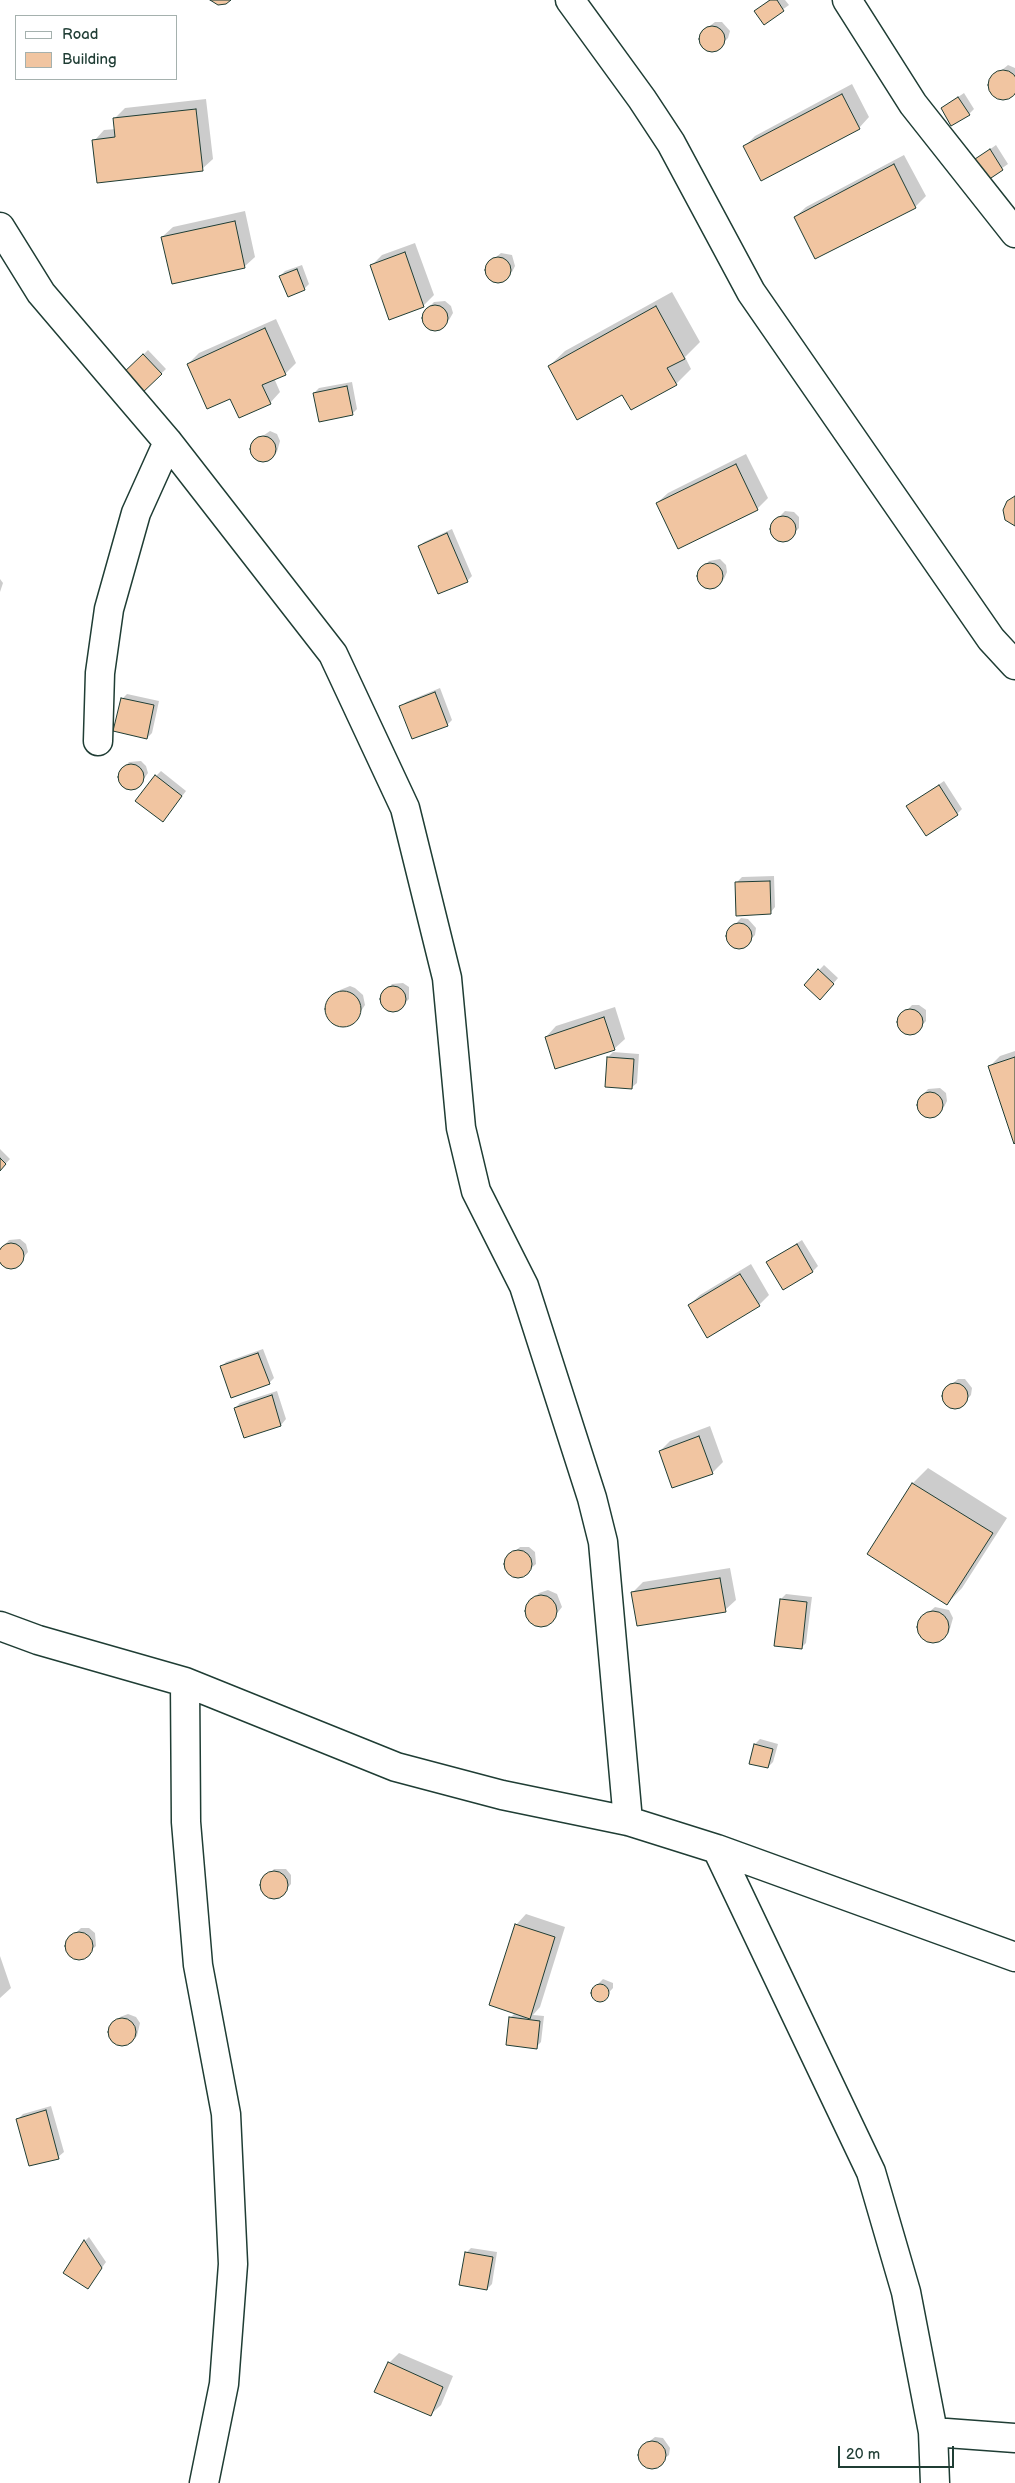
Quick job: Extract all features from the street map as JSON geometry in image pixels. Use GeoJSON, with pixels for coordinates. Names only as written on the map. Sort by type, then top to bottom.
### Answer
{"type":"FeatureCollection","features":[{"type":"Feature","properties":{"kind":"street"},"geometry":{"type":"LineString","coordinates":[[570,0],[642,99],[671,143],[751,292],[991,639],[1015,665]]}},
{"type":"Feature","properties":{"kind":"street"},"geometry":{"type":"LineString","coordinates":[[847,0],[913,104],[1015,233]]}},
{"type":"Feature","properties":{"kind":"street"},"geometry":{"type":"LineString","coordinates":[[0,227],[41,293],[168,442],[333,654],[405,808],[447,978],[462,1128],[476,1191],[524,1286],[592,1498],[603,1542],[628,1821]]}},
{"type":"Feature","properties":{"kind":"street"},"geometry":{"type":"LineString","coordinates":[[98,740],[100,673],[109,610],[136,513],[168,442]]}},
{"type":"Feature","properties":{"kind":"street"},"geometry":{"type":"LineString","coordinates":[[0,1626],[38,1640],[185,1682],[396,1767],[502,1795],[628,1821],[717,1849],[1015,1957]]}},
{"type":"Feature","properties":{"kind":"street"},"geometry":{"type":"LineString","coordinates":[[185,1682],[188,1841],[198,1965],[226,2114],[232,2264],[224,2384],[204,2483]]}},
{"type":"Feature","properties":{"kind":"street"},"geometry":{"type":"LineString","coordinates":[[717,1849],[871,2172],[906,2292],[933,2432],[935,2483]]}},
{"type":"Feature","properties":{"kind":"street"},"geometry":{"type":"LineString","coordinates":[[933,2432],[1015,2438]]}},
{"type":"Feature","properties":{"kind":"building"},"geometry":{"type":"Polygon","coordinates":[[[210,0],[231,0],[226,4],[218,5],[210,0]]]}},
{"type":"Feature","properties":{"kind":"building"},"geometry":{"type":"Polygon","coordinates":[[[770,0],[777,0],[784,11],[764,25],[754,11],[770,0]]]}},
{"type":"Feature","properties":{"kind":"building"},"geometry":{"type":"Polygon","coordinates":[[[712,26],[721,30],[725,39],[721,48],[712,52],[703,48],[699,39],[703,30],[712,26]]]}},
{"type":"Feature","properties":{"kind":"building"},"geometry":{"type":"Polygon","coordinates":[[[997,71],[1009,71],[1016,78],[1016,92],[1009,99],[997,99],[989,91],[989,79],[997,71]]]}},
{"type":"Feature","properties":{"kind":"building"},"geometry":{"type":"Polygon","coordinates":[[[842,94],[860,129],[761,181],[743,146],[842,94]]]}},
{"type":"Feature","properties":{"kind":"building"},"geometry":{"type":"Polygon","coordinates":[[[958,97],[970,115],[951,126],[941,108],[958,97]]]}},
{"type":"Feature","properties":{"kind":"building"},"geometry":{"type":"Polygon","coordinates":[[[196,109],[203,171],[97,183],[92,140],[115,137],[113,118],[196,109]]]}},
{"type":"Feature","properties":{"kind":"building"},"geometry":{"type":"Polygon","coordinates":[[[990,149],[1003,170],[988,180],[975,159],[990,149]]]}},
{"type":"Feature","properties":{"kind":"building"},"geometry":{"type":"Polygon","coordinates":[[[894,164],[916,208],[815,259],[794,217],[894,164]]]}},
{"type":"Feature","properties":{"kind":"building"},"geometry":{"type":"Polygon","coordinates":[[[235,221],[245,268],[172,284],[161,237],[235,221]]]}},
{"type":"Feature","properties":{"kind":"building"},"geometry":{"type":"Polygon","coordinates":[[[405,252],[424,307],[389,320],[370,265],[405,252]]]}},
{"type":"Feature","properties":{"kind":"building"},"geometry":{"type":"Polygon","coordinates":[[[498,257],[507,261],[511,270],[507,279],[498,283],[489,279],[485,270],[489,261],[498,257]]]}},
{"type":"Feature","properties":{"kind":"building"},"geometry":{"type":"Polygon","coordinates":[[[297,269],[305,290],[288,297],[279,276],[297,269]]]}},
{"type":"Feature","properties":{"kind":"building"},"geometry":{"type":"Polygon","coordinates":[[[435,305],[444,309],[448,318],[444,327],[435,331],[426,327],[422,318],[426,309],[435,305]]]}},
{"type":"Feature","properties":{"kind":"building"},"geometry":{"type":"Polygon","coordinates":[[[656,306],[685,359],[667,368],[677,385],[631,410],[622,395],[577,420],[548,366],[656,306]]]}},
{"type":"Feature","properties":{"kind":"building"},"geometry":{"type":"Polygon","coordinates":[[[265,328],[286,375],[262,385],[271,404],[239,418],[230,399],[207,409],[187,364],[265,328]]]}},
{"type":"Feature","properties":{"kind":"building"},"geometry":{"type":"Polygon","coordinates":[[[143,354],[162,374],[140,395],[121,375],[143,354]]]}},
{"type":"Feature","properties":{"kind":"building"},"geometry":{"type":"Polygon","coordinates":[[[347,386],[353,415],[319,422],[313,393],[347,386]]]}},
{"type":"Feature","properties":{"kind":"building"},"geometry":{"type":"Polygon","coordinates":[[[263,436],[272,440],[276,449],[272,458],[263,462],[254,458],[250,449],[254,440],[263,436]]]}},
{"type":"Feature","properties":{"kind":"building"},"geometry":{"type":"Polygon","coordinates":[[[736,464],[758,510],[678,549],[656,503],[736,464]]]}},
{"type":"Feature","properties":{"kind":"building"},"geometry":{"type":"Polygon","coordinates":[[[1015,496],[1015,526],[1005,520],[1003,510],[1007,501],[1015,496]]]}},
{"type":"Feature","properties":{"kind":"building"},"geometry":{"type":"Polygon","coordinates":[[[783,516],[792,520],[796,529],[792,538],[783,542],[774,538],[770,529],[774,520],[783,516]]]}},
{"type":"Feature","properties":{"kind":"building"},"geometry":{"type":"Polygon","coordinates":[[[447,533],[468,582],[438,594],[418,546],[447,533]]]}},
{"type":"Feature","properties":{"kind":"building"},"geometry":{"type":"Polygon","coordinates":[[[710,563],[719,567],[723,576],[719,585],[710,589],[701,585],[697,576],[701,567],[710,563]]]}},
{"type":"Feature","properties":{"kind":"building"},"geometry":{"type":"Polygon","coordinates":[[[435,692],[448,726],[412,739],[399,706],[435,692]]]}},
{"type":"Feature","properties":{"kind":"building"},"geometry":{"type":"Polygon","coordinates":[[[121,698],[154,705],[147,739],[113,731],[121,698]]]}},
{"type":"Feature","properties":{"kind":"building"},"geometry":{"type":"Polygon","coordinates":[[[131,764],[140,768],[144,777],[140,786],[131,790],[122,786],[118,777],[122,768],[131,764]]]}},
{"type":"Feature","properties":{"kind":"building"},"geometry":{"type":"Polygon","coordinates":[[[155,775],[182,796],[163,822],[135,801],[155,775]]]}},
{"type":"Feature","properties":{"kind":"building"},"geometry":{"type":"Polygon","coordinates":[[[939,785],[958,815],[926,836],[906,806],[939,785]]]}},
{"type":"Feature","properties":{"kind":"building"},"geometry":{"type":"Polygon","coordinates":[[[770,881],[771,914],[736,916],[735,882],[770,881]]]}},
{"type":"Feature","properties":{"kind":"building"},"geometry":{"type":"Polygon","coordinates":[[[739,923],[748,927],[752,936],[748,945],[739,949],[730,945],[726,936],[730,927],[739,923]]]}},
{"type":"Feature","properties":{"kind":"building"},"geometry":{"type":"Polygon","coordinates":[[[818,969],[834,984],[820,1000],[804,985],[818,969]]]}},
{"type":"Feature","properties":{"kind":"building"},"geometry":{"type":"Polygon","coordinates":[[[393,986],[402,990],[406,999],[402,1008],[393,1012],[384,1008],[380,999],[384,990],[393,986]]]}},
{"type":"Feature","properties":{"kind":"building"},"geometry":{"type":"Polygon","coordinates":[[[343,991],[355,997],[361,1009],[355,1021],[343,1027],[331,1021],[325,1009],[331,997],[343,991]]]}},
{"type":"Feature","properties":{"kind":"building"},"geometry":{"type":"Polygon","coordinates":[[[910,1009],[919,1013],[923,1022],[919,1031],[910,1035],[901,1031],[897,1022],[901,1013],[910,1009]]]}},
{"type":"Feature","properties":{"kind":"building"},"geometry":{"type":"Polygon","coordinates":[[[604,1017],[615,1050],[555,1069],[545,1037],[604,1017]]]}},
{"type":"Feature","properties":{"kind":"building"},"geometry":{"type":"Polygon","coordinates":[[[607,1057],[634,1059],[632,1089],[605,1087],[607,1057]]]}},
{"type":"Feature","properties":{"kind":"building"},"geometry":{"type":"Polygon","coordinates":[[[1015,1057],[1015,1143],[1014,1144],[988,1066],[1015,1057]]]}},
{"type":"Feature","properties":{"kind":"building"},"geometry":{"type":"Polygon","coordinates":[[[930,1092],[939,1096],[943,1105],[939,1114],[930,1118],[921,1114],[917,1105],[921,1096],[930,1092]]]}},
{"type":"Feature","properties":{"kind":"building"},"geometry":{"type":"Polygon","coordinates":[[[0,1158],[6,1164],[0,1171],[0,1158]]]}},
{"type":"Feature","properties":{"kind":"building"},"geometry":{"type":"Polygon","coordinates":[[[6,1244],[16,1244],[23,1251],[23,1261],[16,1268],[6,1268],[-1,1261],[-1,1251],[6,1244]]]}},
{"type":"Feature","properties":{"kind":"building"},"geometry":{"type":"Polygon","coordinates":[[[797,1244],[813,1272],[783,1290],[766,1262],[797,1244]]]}},
{"type":"Feature","properties":{"kind":"building"},"geometry":{"type":"Polygon","coordinates":[[[740,1274],[760,1306],[707,1338],[688,1305],[740,1274]]]}},
{"type":"Feature","properties":{"kind":"building"},"geometry":{"type":"Polygon","coordinates":[[[258,1353],[270,1384],[231,1398],[220,1366],[258,1353]]]}},
{"type":"Feature","properties":{"kind":"building"},"geometry":{"type":"Polygon","coordinates":[[[955,1383],[964,1387],[968,1396],[964,1405],[955,1409],[946,1405],[942,1396],[946,1387],[955,1383]]]}},
{"type":"Feature","properties":{"kind":"building"},"geometry":{"type":"Polygon","coordinates":[[[272,1395],[281,1426],[244,1438],[234,1408],[272,1395]]]}},
{"type":"Feature","properties":{"kind":"building"},"geometry":{"type":"Polygon","coordinates":[[[699,1436],[713,1474],[672,1488],[659,1451],[699,1436]]]}},
{"type":"Feature","properties":{"kind":"building"},"geometry":{"type":"Polygon","coordinates":[[[912,1483],[993,1533],[947,1605],[867,1554],[912,1483]]]}},
{"type":"Feature","properties":{"kind":"building"},"geometry":{"type":"Polygon","coordinates":[[[518,1550],[528,1554],[532,1564],[528,1574],[518,1578],[508,1574],[504,1564],[508,1554],[518,1550]]]}},
{"type":"Feature","properties":{"kind":"building"},"geometry":{"type":"Polygon","coordinates":[[[720,1578],[726,1612],[637,1626],[631,1592],[720,1578]]]}},
{"type":"Feature","properties":{"kind":"building"},"geometry":{"type":"Polygon","coordinates":[[[541,1595],[547,1596],[552,1600],[556,1605],[556,1617],[552,1622],[547,1626],[541,1627],[535,1626],[530,1622],[526,1617],[525,1611],[526,1605],[530,1600],[535,1596],[541,1595]]]}},
{"type":"Feature","properties":{"kind":"building"},"geometry":{"type":"Polygon","coordinates":[[[780,1599],[807,1602],[802,1649],[774,1646],[780,1599]]]}},
{"type":"Feature","properties":{"kind":"building"},"geometry":{"type":"Polygon","coordinates":[[[933,1611],[944,1616],[949,1627],[944,1638],[933,1643],[922,1638],[917,1627],[922,1616],[933,1611]]]}},
{"type":"Feature","properties":{"kind":"building"},"geometry":{"type":"Polygon","coordinates":[[[754,1744],[773,1749],[768,1768],[749,1764],[754,1744]]]}},
{"type":"Feature","properties":{"kind":"building"},"geometry":{"type":"Polygon","coordinates":[[[274,1871],[284,1875],[288,1885],[284,1895],[274,1899],[264,1895],[260,1885],[264,1875],[274,1871]]]}},
{"type":"Feature","properties":{"kind":"building"},"geometry":{"type":"Polygon","coordinates":[[[515,1924],[555,1937],[530,2019],[489,2005],[515,1924]]]}},
{"type":"Feature","properties":{"kind":"building"},"geometry":{"type":"Polygon","coordinates":[[[79,1932],[89,1936],[93,1946],[89,1956],[79,1960],[69,1956],[65,1946],[69,1936],[79,1932]]]}},
{"type":"Feature","properties":{"kind":"building"},"geometry":{"type":"Polygon","coordinates":[[[600,1984],[606,1987],[609,1993],[606,1999],[600,2002],[594,1999],[591,1993],[594,1987],[600,1984]]]}},
{"type":"Feature","properties":{"kind":"building"},"geometry":{"type":"Polygon","coordinates":[[[509,2017],[540,2021],[537,2049],[506,2045],[509,2017]]]}},
{"type":"Feature","properties":{"kind":"building"},"geometry":{"type":"Polygon","coordinates":[[[122,2018],[132,2022],[136,2032],[132,2042],[122,2046],[112,2042],[108,2032],[112,2022],[122,2018]]]}},
{"type":"Feature","properties":{"kind":"building"},"geometry":{"type":"Polygon","coordinates":[[[46,2110],[59,2159],[29,2166],[16,2119],[46,2110]]]}},
{"type":"Feature","properties":{"kind":"building"},"geometry":{"type":"Polygon","coordinates":[[[84,2240],[102,2268],[88,2289],[63,2273],[84,2240]]]}},
{"type":"Feature","properties":{"kind":"building"},"geometry":{"type":"Polygon","coordinates":[[[465,2252],[493,2257],[487,2290],[459,2285],[465,2252]]]}},
{"type":"Feature","properties":{"kind":"building"},"geometry":{"type":"Polygon","coordinates":[[[388,2362],[443,2387],[431,2416],[374,2392],[388,2362]]]}},
{"type":"Feature","properties":{"kind":"building"},"geometry":{"type":"Polygon","coordinates":[[[652,2441],[662,2445],[666,2455],[662,2465],[652,2469],[642,2465],[638,2455],[642,2445],[652,2441]]]}}]}
